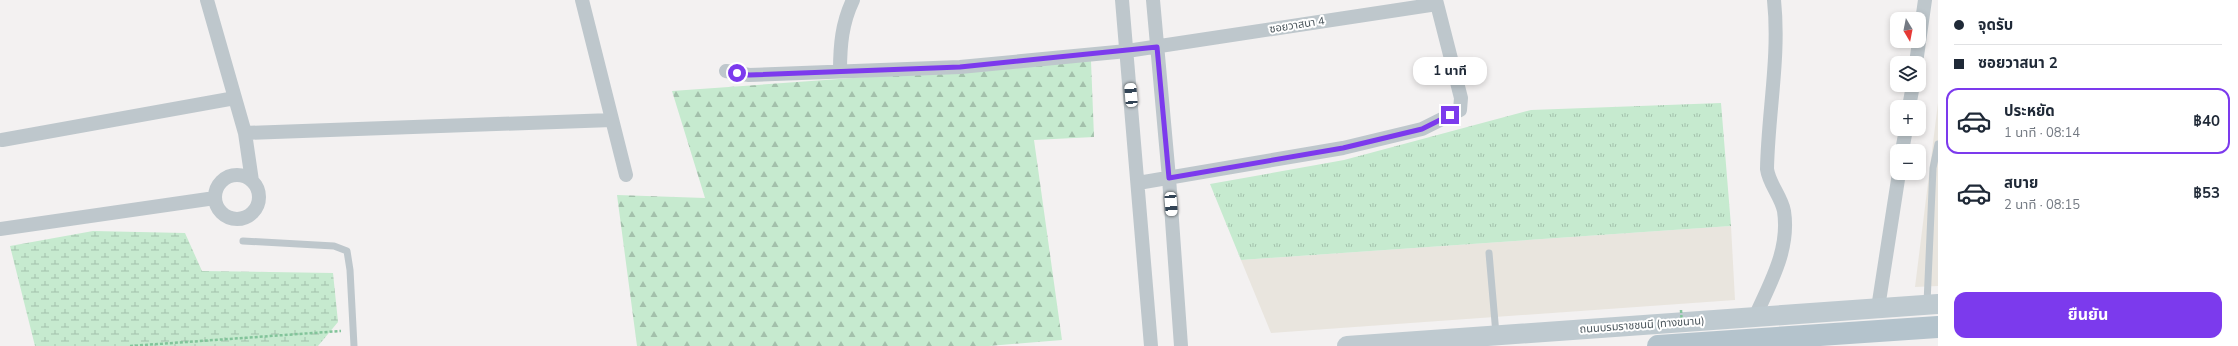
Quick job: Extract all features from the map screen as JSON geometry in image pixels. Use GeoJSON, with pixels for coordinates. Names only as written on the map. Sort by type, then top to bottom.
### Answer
{"type":"FeatureCollection","features":[{"type":"Feature","properties":{"kind":"main road","name":"ถนนบรมราชชนนี (ทางขนาน)"},"geometry":{"type":"LineString","coordinates":[[1347,346],[1933,305]]}},
{"type":"Feature","properties":{"kind":"main road"},"geometry":{"type":"LineString","coordinates":[[1658,346],[1938,327]]}},
{"type":"Feature","properties":{"kind":"street"},"geometry":{"type":"LineString","coordinates":[[207,0],[245,133],[252,181]]}},
{"type":"Feature","properties":{"kind":"street"},"geometry":{"type":"LineString","coordinates":[[582,0],[626,176]]}},
{"type":"Feature","properties":{"kind":"street"},"geometry":{"type":"LineString","coordinates":[[840,71],[840,41],[846,14],[853,0]]}},
{"type":"Feature","properties":{"kind":"street"},"geometry":{"type":"LineString","coordinates":[[1122,0],[1151,346]]}},
{"type":"Feature","properties":{"kind":"street"},"geometry":{"type":"LineString","coordinates":[[1153,0],[1169,178],[1181,346]]}},
{"type":"Feature","properties":{"kind":"street"},"geometry":{"type":"LineString","coordinates":[[1755,317],[1779,264],[1784,247],[1784,210],[1768,179],[1767,169],[1775,48],[1776,20],[1774,0]]}},
{"type":"Feature","properties":{"kind":"street"},"geometry":{"type":"LineString","coordinates":[[1917,56],[1925,0]]}},
{"type":"Feature","properties":{"kind":"street"},"geometry":{"type":"LineString","coordinates":[[1138,182],[1343,148],[1422,129],[1460,110],[1461,98],[1436,2]]}},
{"type":"Feature","properties":{"kind":"street","name":"ซอยวาสนา 4"},"geometry":{"type":"LineString","coordinates":[[726,71],[749,75],[960,67],[1127,51],[1436,2]]}},
{"type":"Feature","properties":{"kind":"street"},"geometry":{"type":"LineString","coordinates":[[2,140],[235,98]]}},
{"type":"Feature","properties":{"kind":"street"},"geometry":{"type":"LineString","coordinates":[[245,133],[612,120]]}},
{"type":"Feature","properties":{"kind":"street"},"geometry":{"type":"LineString","coordinates":[[231,176],[246,177],[252,181],[256,186],[259,200],[257,207],[247,217],[240,219],[226,216],[217,205],[215,198],[219,185],[231,176]]}},
{"type":"Feature","properties":{"kind":"street"},"geometry":{"type":"LineString","coordinates":[[1878,308],[1898,180]]}},
{"type":"Feature","properties":{"kind":"street"},"geometry":{"type":"LineString","coordinates":[[2,228],[215,198]]}},
{"type":"Feature","properties":{"kind":"lane"},"geometry":{"type":"LineString","coordinates":[[1933,305],[1933,168],[1938,144]]}},
{"type":"Feature","properties":{"kind":"lane"},"geometry":{"type":"LineString","coordinates":[[243,241],[334,246],[347,251],[350,270],[354,346]]}},
{"type":"Feature","properties":{"kind":"lane"},"geometry":{"type":"LineString","coordinates":[[1489,253],[1496,335]]}},
{"type":"Feature","properties":{"kind":"path"},"geometry":{"type":"LineString","coordinates":[[130,346],[353,330]]}},
{"type":"Feature","properties":{"kind":"shaded area"},"geometry":{"type":"Polygon","coordinates":[[[1938,103],[1938,286],[1915,287],[1938,103]]]}},
{"type":"Feature","properties":{"kind":"shaded area"},"geometry":{"type":"Polygon","coordinates":[[[1731,226],[1735,300],[1271,333],[1241,260],[1731,226]]]}},
{"type":"Feature","properties":{"kind":"green space"},"geometry":{"type":"Polygon","coordinates":[[[1091,61],[1094,137],[1034,140],[1062,340],[989,346],[637,346],[617,195],[705,198],[672,91],[1091,61]]]}},
{"type":"Feature","properties":{"kind":"green space"},"geometry":{"type":"Polygon","coordinates":[[[1721,103],[1731,226],[1241,260],[1210,184],[1344,160],[1531,110],[1721,103]]]}},
{"type":"Feature","properties":{"kind":"green space"},"geometry":{"type":"Polygon","coordinates":[[[93,231],[185,233],[202,271],[333,273],[338,322],[318,346],[35,346],[10,246],[93,231]]]}},
{"type":"Feature","properties":{"kind":"route"},"geometry":{"type":"LineString","coordinates":[[737,73],[749,75],[960,67],[1157,47],[1169,178],[1343,148],[1422,129],[1450,115]]}}]}
